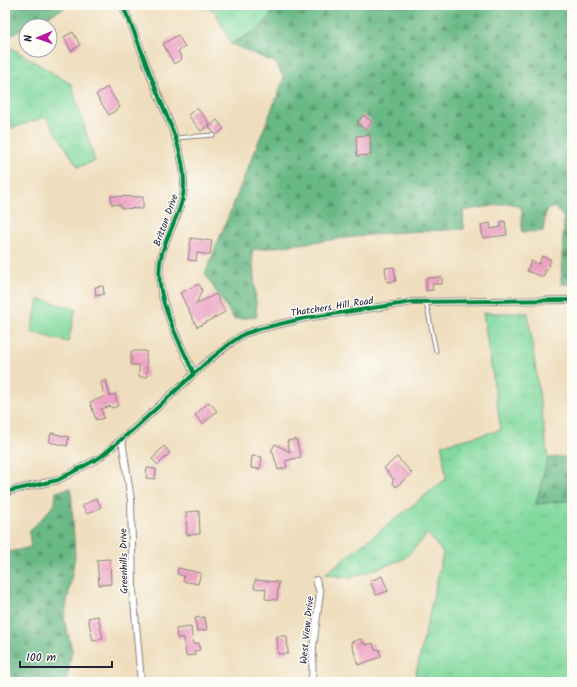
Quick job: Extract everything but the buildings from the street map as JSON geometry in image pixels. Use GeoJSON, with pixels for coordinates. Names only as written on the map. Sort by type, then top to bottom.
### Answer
{"type":"FeatureCollection","features":[{"type":"Feature","properties":{"kind":"street","name":"Britton Drive"},"geometry":{"type":"LineString","coordinates":[[122,5],[175,138],[184,171],[184,194],[160,260],[159,277],[165,306],[194,374]]}},
{"type":"Feature","properties":{"kind":"street","name":"Thatchers Hill Road"},"geometry":{"type":"LineString","coordinates":[[5,492],[58,480],[86,466],[122,440],[194,374],[244,334],[273,325],[359,309],[426,301],[572,300]]}},
{"type":"Feature","properties":{"kind":"street","name":"Greenhills Drive"},"geometry":{"type":"LineString","coordinates":[[122,440],[132,500],[133,590],[141,682]]}},
{"type":"Feature","properties":{"kind":"street","name":"West View Drive"},"geometry":{"type":"LineString","coordinates":[[312,682],[313,646],[320,593],[316,580]]}},
{"type":"Feature","properties":{"kind":"lane"},"geometry":{"type":"LineString","coordinates":[[175,138],[212,135]]}},
{"type":"Feature","properties":{"kind":"lane"},"geometry":{"type":"LineString","coordinates":[[426,301],[436,351]]}},
{"type":"Feature","properties":{"kind":"green space"},"geometry":{"type":"Polygon","coordinates":[[[5,5],[70,5],[44,18],[18,18],[18,31],[5,38],[5,5]]]}},
{"type":"Feature","properties":{"kind":"green space"},"geometry":{"type":"Polygon","coordinates":[[[197,5],[278,5],[261,28],[231,44],[215,11],[197,5]]]}},
{"type":"Feature","properties":{"kind":"green space"},"geometry":{"type":"Polygon","coordinates":[[[278,5],[572,5],[572,89],[566,162],[568,173],[572,174],[572,284],[561,284],[564,218],[555,207],[546,210],[543,231],[522,232],[522,208],[510,203],[463,211],[464,229],[385,233],[252,250],[257,317],[234,319],[205,274],[284,79],[276,63],[231,44],[261,28],[278,5]]]}},
{"type":"Feature","properties":{"kind":"green space"},"geometry":{"type":"Polygon","coordinates":[[[5,44],[18,52],[18,58],[28,58],[71,84],[95,161],[78,167],[46,117],[12,128],[5,108],[5,44]]]}},
{"type":"Feature","properties":{"kind":"green space"},"geometry":{"type":"Polygon","coordinates":[[[39,299],[76,309],[68,342],[31,332],[39,299]]]}},
{"type":"Feature","properties":{"kind":"green space"},"geometry":{"type":"Polygon","coordinates":[[[483,313],[528,313],[548,458],[536,504],[572,500],[572,682],[414,682],[443,553],[428,534],[404,559],[350,578],[325,574],[446,479],[442,445],[501,430],[483,313]]]}},
{"type":"Feature","properties":{"kind":"green space"},"geometry":{"type":"Polygon","coordinates":[[[572,456],[572,500],[536,504],[548,458],[572,456]]]}},
{"type":"Feature","properties":{"kind":"green space"},"geometry":{"type":"Polygon","coordinates":[[[71,488],[75,557],[64,619],[72,650],[66,682],[5,682],[5,553],[31,547],[29,532],[55,504],[56,492],[71,488]]]}},
{"type":"Feature","properties":{"kind":"cycle path"},"geometry":{"type":"LineString","coordinates":[[122,5],[135,34],[173,132],[181,157],[184,191],[180,208],[163,250],[160,266],[160,281],[162,297],[167,314],[194,374]]}},
{"type":"Feature","properties":{"kind":"cycle path"},"geometry":{"type":"LineString","coordinates":[[5,492],[58,480],[99,458],[135,428],[208,361],[244,334],[305,318],[413,302],[572,300]]}}]}
